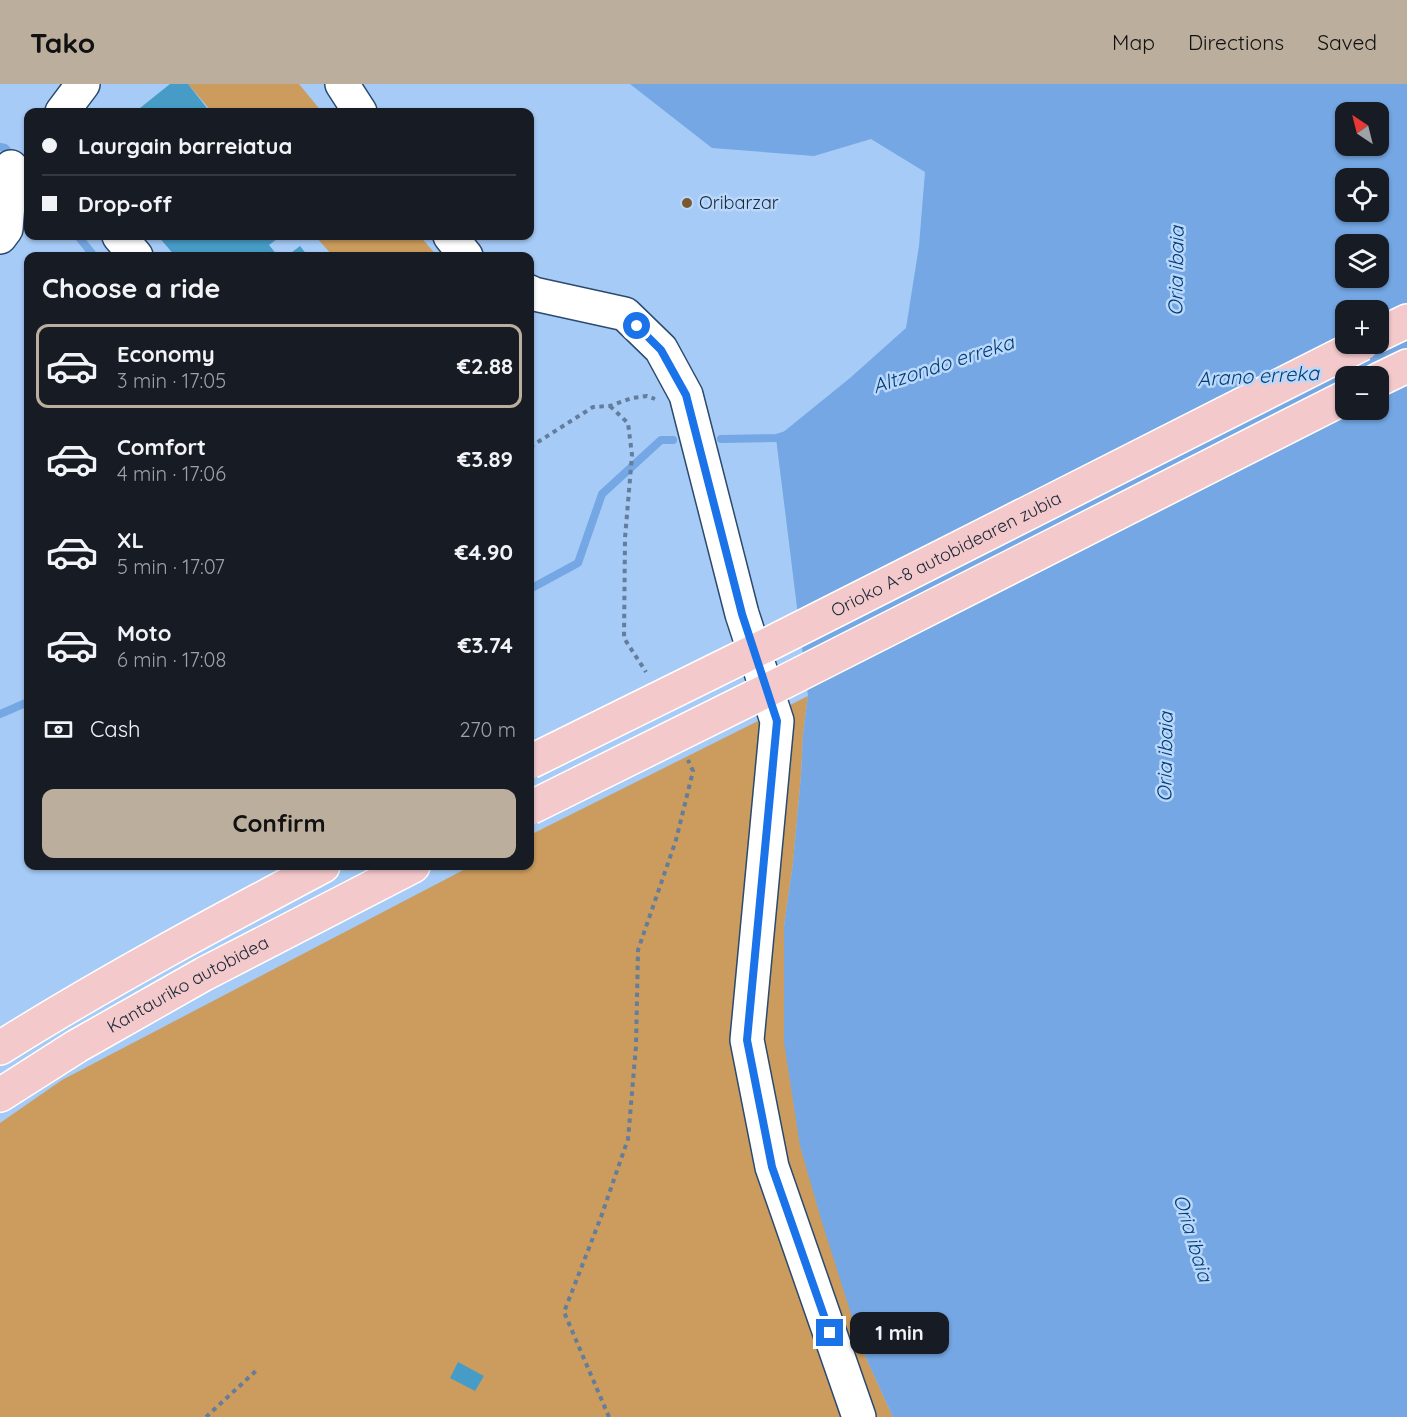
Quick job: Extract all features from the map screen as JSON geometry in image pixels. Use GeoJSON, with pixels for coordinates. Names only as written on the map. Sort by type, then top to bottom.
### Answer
{"type":"FeatureCollection","features":[{"type":"Feature","properties":{"kind":"highway"},"geometry":{"type":"LineString","coordinates":[[1389,330],[1407,321]]}},
{"type":"Feature","properties":{"kind":"highway","name":"Orioko A-8 autobidearen zubia"},"geometry":{"type":"LineString","coordinates":[[534,760],[771,644],[1342,354]]}},
{"type":"Feature","properties":{"kind":"highway"},"geometry":{"type":"LineString","coordinates":[[1389,375],[1407,366]]}},
{"type":"Feature","properties":{"kind":"highway"},"geometry":{"type":"LineString","coordinates":[[534,806],[1335,403]]}},
{"type":"Feature","properties":{"kind":"highway"},"geometry":{"type":"LineString","coordinates":[[0,1048],[56,1012],[187,938],[315,870]]}},
{"type":"Feature","properties":{"kind":"highway","name":"Kantauriko autobidea"},"geometry":{"type":"LineString","coordinates":[[0,1095],[77,1046],[175,991],[405,870]]}},
{"type":"Feature","properties":{"kind":"street"},"geometry":{"type":"LineString","coordinates":[[65,108],[83,84]]}},
{"type":"Feature","properties":{"kind":"street"},"geometry":{"type":"LineString","coordinates":[[342,84],[357,108]]}},
{"type":"Feature","properties":{"kind":"street"},"geometry":{"type":"LineString","coordinates":[[0,237],[6,229],[13,166]]}},
{"type":"Feature","properties":{"kind":"street"},"geometry":{"type":"LineString","coordinates":[[122,240],[133,252]]}},
{"type":"Feature","properties":{"kind":"street"},"geometry":{"type":"LineString","coordinates":[[453,240],[463,252]]}},
{"type":"Feature","properties":{"kind":"street"},"geometry":{"type":"LineString","coordinates":[[534,294],[625,315],[661,350],[686,395],[742,614],[777,721],[747,1040],[772,1167],[860,1417]]}},
{"type":"Feature","properties":{"kind":"path"},"geometry":{"type":"LineString","coordinates":[[534,444],[593,407],[610,406],[632,398],[647,396],[690,410]]}},
{"type":"Feature","properties":{"kind":"path"},"geometry":{"type":"LineString","coordinates":[[610,406],[628,423],[632,455],[625,538],[624,638],[649,678]]}},
{"type":"Feature","properties":{"kind":"path"},"geometry":{"type":"LineString","coordinates":[[609,1417],[564,1312],[628,1139],[636,1046],[638,950],[676,840],[693,771],[683,751]]}},
{"type":"Feature","properties":{"kind":"path"},"geometry":{"type":"LineString","coordinates":[[206,1417],[258,1369]]}},
{"type":"Feature","properties":{"kind":"shaded area"},"geometry":{"type":"Polygon","coordinates":[[[188,84],[299,84],[319,108],[209,108],[188,84]]]}},
{"type":"Feature","properties":{"kind":"shaded area"},"geometry":{"type":"Polygon","coordinates":[[[319,240],[423,240],[434,252],[329,252],[319,240]]]}},
{"type":"Feature","properties":{"kind":"shaded area"},"geometry":{"type":"Polygon","coordinates":[[[808,696],[793,863],[784,927],[862,1349],[893,1417],[0,1417],[0,1123],[62,1080],[463,870],[534,870],[534,833],[808,696]]]}},
{"type":"Feature","properties":{"kind":"water"},"geometry":{"type":"Polygon","coordinates":[[[630,84],[1407,84],[1407,1417],[893,1417],[862,1349],[821,1219],[800,1146],[784,1042],[784,927],[793,863],[808,696],[776,438],[850,378],[906,328],[919,246],[925,172],[871,139],[814,156],[712,148],[630,84]]]}},
{"type":"Feature","properties":{"kind":"building"},"geometry":{"type":"Polygon","coordinates":[[[170,84],[188,84],[207,108],[140,108],[170,84]]]}},
{"type":"Feature","properties":{"kind":"building"},"geometry":{"type":"Polygon","coordinates":[[[161,240],[276,240],[269,245],[275,252],[172,252],[161,240]]]}},
{"type":"Feature","properties":{"kind":"building"},"geometry":{"type":"Polygon","coordinates":[[[300,246],[305,252],[292,252],[300,246]]]}},
{"type":"Feature","properties":{"kind":"building"},"geometry":{"type":"Polygon","coordinates":[[[458,1362],[484,1376],[475,1391],[450,1378],[458,1362]]]}},
{"type":"Feature","properties":{"kind":"waterway","name":"Altzondo erreka"},"geometry":{"type":"LineString","coordinates":[[0,147],[7,150]]}},
{"type":"Feature","properties":{"kind":"waterway","name":"Altzondo erreka"},"geometry":{"type":"LineString","coordinates":[[81,240],[91,252]]}},
{"type":"Feature","properties":{"kind":"waterway","name":"Altzondo erreka"},"geometry":{"type":"LineString","coordinates":[[721,439],[776,438],[786,435]]}},
{"type":"Feature","properties":{"kind":"waterway","name":"Altzondo erreka"},"geometry":{"type":"LineString","coordinates":[[534,587],[578,563],[602,494],[661,440],[673,440]]}},
{"type":"Feature","properties":{"kind":"waterway","name":"Altzondo erreka"},"geometry":{"type":"LineString","coordinates":[[0,714],[24,704]]}},
{"type":"Feature","properties":{"kind":"place","name":"Oribarzar"},"geometry":{"type":"Point","coordinates":[687,203]}},
{"type":"Feature","properties":{"kind":"route"},"geometry":{"type":"LineString","coordinates":[[637,326],[661,350],[686,395],[742,614],[777,721],[747,1040],[772,1167],[830,1333]]}},
{"type":"Feature","properties":{"kind":"water label","name":"Oria ibaia"},"geometry":{"type":"Point","coordinates":[1176,271]}},
{"type":"Feature","properties":{"kind":"water label","name":"Arano erreka"},"geometry":{"type":"Point","coordinates":[1258,376]}},
{"type":"Feature","properties":{"kind":"water label","name":"Oria ibaia"},"geometry":{"type":"Point","coordinates":[1165,757]}},
{"type":"Feature","properties":{"kind":"water label","name":"Oria ibaia"},"geometry":{"type":"Point","coordinates":[1193,1238]}}]}
